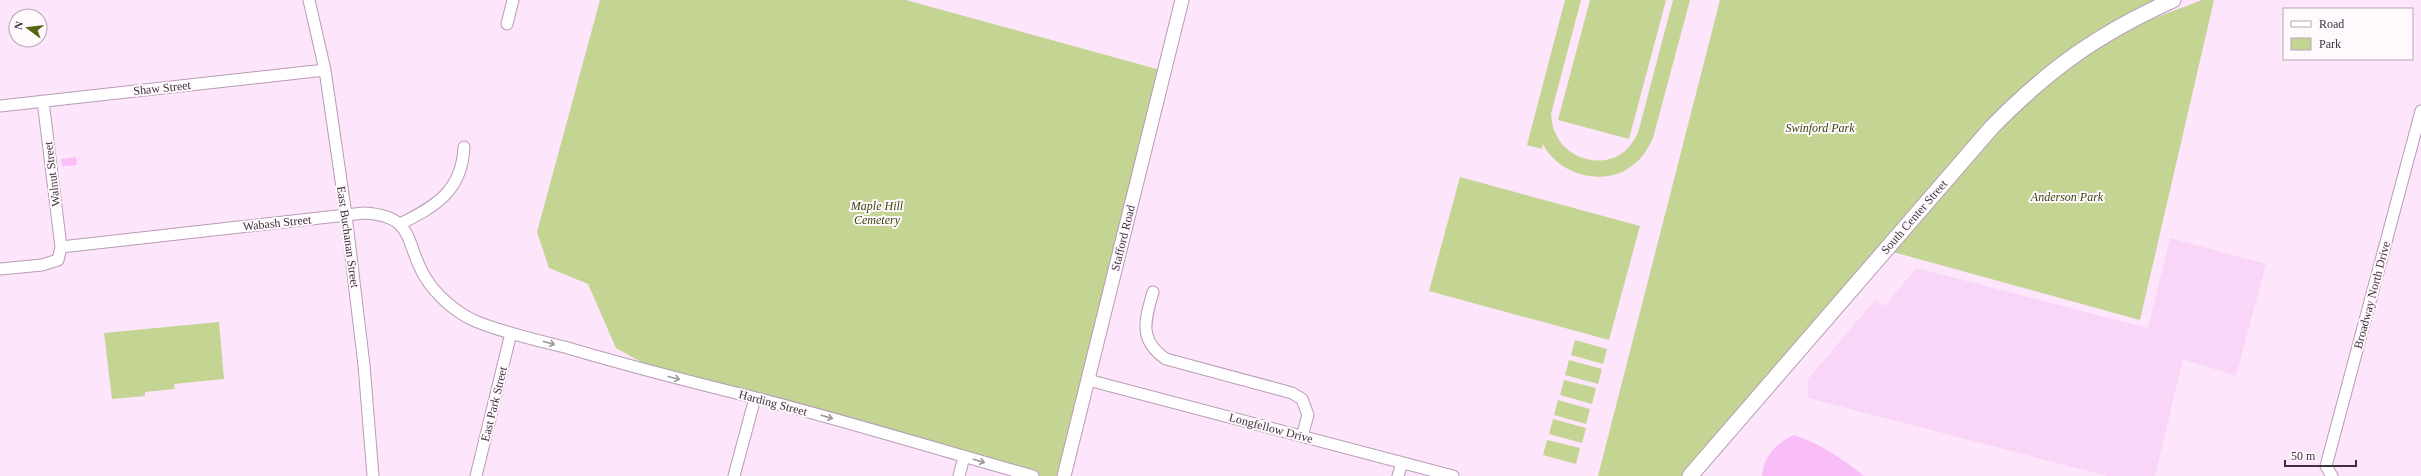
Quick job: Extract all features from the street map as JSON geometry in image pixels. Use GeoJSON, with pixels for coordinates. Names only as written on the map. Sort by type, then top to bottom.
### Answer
{"type":"FeatureCollection","features":[{"type":"Feature","properties":{"kind":"main road","name":"South Center Street"},"geometry":{"type":"LineString","coordinates":[[1690,476],[1992,127],[2029,90],[2067,59],[2102,36],[2136,16],[2174,0]]}},
{"type":"Feature","properties":{"kind":"street","name":"East Buchanan Street"},"geometry":{"type":"LineString","coordinates":[[309,0],[325,70],[346,215],[363,357],[373,476]]}},
{"type":"Feature","properties":{"kind":"street"},"geometry":{"type":"LineString","coordinates":[[507,24],[513,0]]}},
{"type":"Feature","properties":{"kind":"street","name":"Stafford Road"},"geometry":{"type":"LineString","coordinates":[[1064,476],[1182,0]]}},
{"type":"Feature","properties":{"kind":"street","name":"Shaw Street"},"geometry":{"type":"LineString","coordinates":[[0,106],[325,70]]}},
{"type":"Feature","properties":{"kind":"street","name":"Walnut Street"},"geometry":{"type":"LineString","coordinates":[[43,101],[61,247]]}},
{"type":"Feature","properties":{"kind":"street","name":"Broadway North Drive"},"geometry":{"type":"LineString","coordinates":[[2332,476],[2326,466],[2421,111]]}},
{"type":"Feature","properties":{"kind":"street"},"geometry":{"type":"LineString","coordinates":[[464,147],[460,170],[449,191],[432,208],[400,224],[409,236],[425,276],[444,300],[474,320],[511,332]]}},
{"type":"Feature","properties":{"kind":"street","name":"Wabash Street"},"geometry":{"type":"LineString","coordinates":[[61,247],[346,215],[375,214],[386,216],[400,224]]}},
{"type":"Feature","properties":{"kind":"street"},"geometry":{"type":"LineString","coordinates":[[0,269],[42,265],[58,260],[61,247]]}},
{"type":"Feature","properties":{"kind":"street"},"geometry":{"type":"LineString","coordinates":[[1152,292],[1147,314],[1146,336],[1153,350],[1166,359],[1292,393],[1302,399],[1308,414],[1302,436]]}},
{"type":"Feature","properties":{"kind":"street","name":"Harding Street"},"geometry":{"type":"LineString","coordinates":[[511,332],[668,376],[755,398],[1033,476]]}},
{"type":"Feature","properties":{"kind":"street","name":"East Park Street"},"geometry":{"type":"LineString","coordinates":[[476,476],[511,332]]}},
{"type":"Feature","properties":{"kind":"street","name":"Longfellow Drive"},"geometry":{"type":"LineString","coordinates":[[1088,380],[1453,476]]}},
{"type":"Feature","properties":{"kind":"street"},"geometry":{"type":"LineString","coordinates":[[734,476],[755,398]]}},
{"type":"Feature","properties":{"kind":"street"},"geometry":{"type":"LineString","coordinates":[[959,476],[964,457]]}},
{"type":"Feature","properties":{"kind":"street"},"geometry":{"type":"LineString","coordinates":[[1398,476],[1402,463]]}},
{"type":"Feature","properties":{"kind":"shaded area"},"geometry":{"type":"Polygon","coordinates":[[[76,157],[77,165],[62,166],[61,159],[76,157]]]}},
{"type":"Feature","properties":{"kind":"shaded area"},"geometry":{"type":"Polygon","coordinates":[[[2170,238],[2266,264],[2236,376],[2183,359],[2155,476],[2107,476],[1808,398],[1808,379],[1876,299],[1885,306],[1916,268],[2148,328],[2170,238]]]}},
{"type":"Feature","properties":{"kind":"shaded area"},"geometry":{"type":"Polygon","coordinates":[[[1794,435],[1830,452],[1864,476],[1762,476],[1768,456],[1776,446],[1794,435]]]}},
{"type":"Feature","properties":{"kind":"green space","name":"Maple Hill Cemetery"},"geometry":{"type":"Polygon","coordinates":[[[600,0],[906,0],[1164,71],[1064,476],[1033,476],[668,377],[616,348],[588,284],[549,268],[537,232],[600,0]]]}},
{"type":"Feature","properties":{"kind":"green space"},"geometry":{"type":"Polygon","coordinates":[[[1565,0],[1581,0],[1551,114],[1554,130],[1560,141],[1567,149],[1576,155],[1586,159],[1606,160],[1616,157],[1625,151],[1631,145],[1638,133],[1673,0],[1690,0],[1653,138],[1645,153],[1637,162],[1622,172],[1610,176],[1597,177],[1584,175],[1560,164],[1550,155],[1543,144],[1542,149],[1527,145],[1565,0]]]}},
{"type":"Feature","properties":{"kind":"green space"},"geometry":{"type":"Polygon","coordinates":[[[1590,0],[1666,0],[1629,139],[1558,120],[1590,0]]]}},
{"type":"Feature","properties":{"kind":"green space","name":"Swinford Park"},"geometry":{"type":"Polygon","coordinates":[[[1720,0],[2173,0],[2097,40],[2202,0],[2214,0],[2140,320],[1893,252],[1690,476],[1598,476],[1720,0]]]}},
{"type":"Feature","properties":{"kind":"green space"},"geometry":{"type":"Polygon","coordinates":[[[1460,177],[1640,226],[1609,340],[1429,291],[1460,177]]]}},
{"type":"Feature","properties":{"kind":"green space"},"geometry":{"type":"Polygon","coordinates":[[[219,322],[224,379],[174,384],[175,389],[145,392],[145,396],[112,399],[104,333],[219,322]]]}},
{"type":"Feature","properties":{"kind":"green space"},"geometry":{"type":"Polygon","coordinates":[[[1575,340],[1607,349],[1603,364],[1571,355],[1575,340]]]}},
{"type":"Feature","properties":{"kind":"green space"},"geometry":{"type":"Polygon","coordinates":[[[1569,360],[1602,369],[1598,384],[1565,375],[1569,360]]]}},
{"type":"Feature","properties":{"kind":"green space"},"geometry":{"type":"Polygon","coordinates":[[[1564,380],[1596,388],[1592,404],[1560,395],[1564,380]]]}},
{"type":"Feature","properties":{"kind":"green space"},"geometry":{"type":"Polygon","coordinates":[[[1558,400],[1590,409],[1586,424],[1554,415],[1558,400]]]}},
{"type":"Feature","properties":{"kind":"green space"},"geometry":{"type":"Polygon","coordinates":[[[1553,419],[1586,428],[1582,443],[1549,434],[1553,419]]]}},
{"type":"Feature","properties":{"kind":"green space"},"geometry":{"type":"Polygon","coordinates":[[[1547,440],[1580,448],[1576,464],[1543,455],[1547,440]]]}},
{"type":"Feature","properties":{"kind":"park label","name":"Anderson Park"},"geometry":{"type":"Point","coordinates":[2067,197]}}]}
